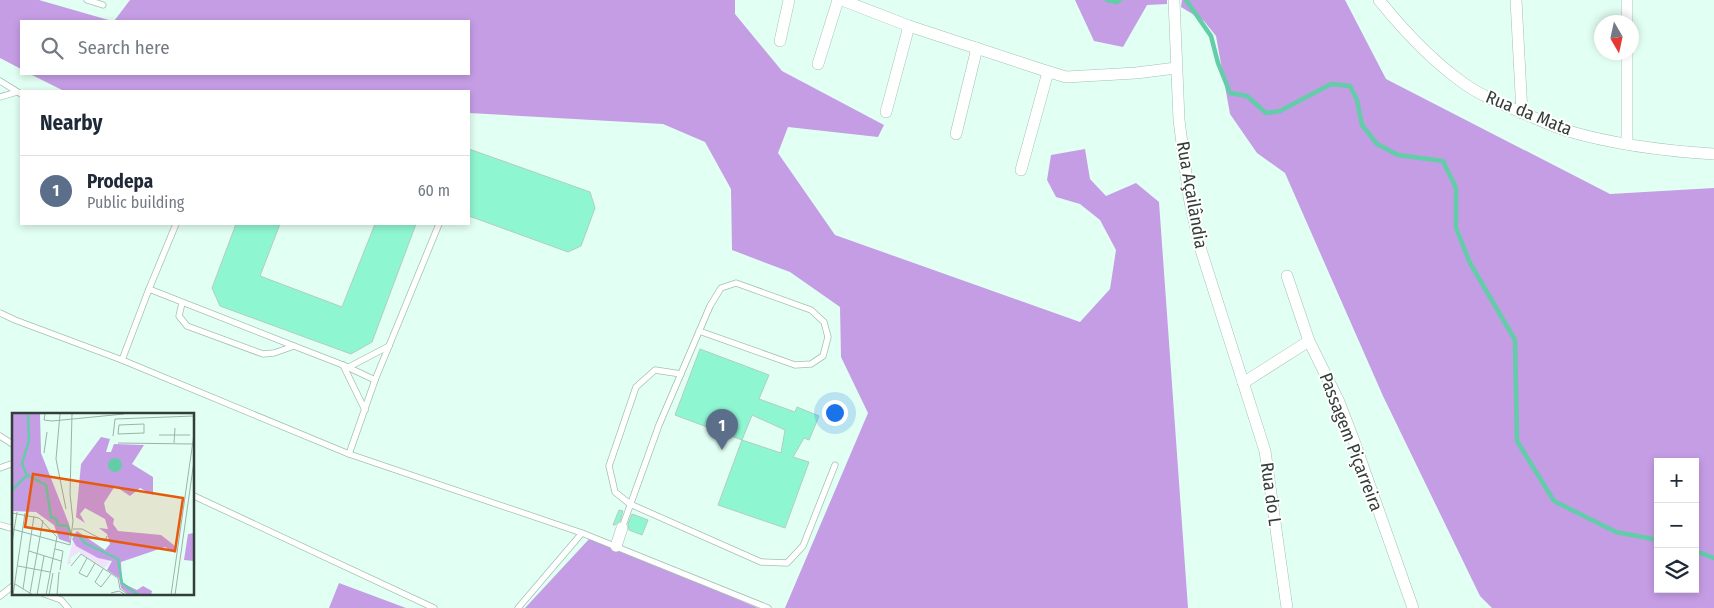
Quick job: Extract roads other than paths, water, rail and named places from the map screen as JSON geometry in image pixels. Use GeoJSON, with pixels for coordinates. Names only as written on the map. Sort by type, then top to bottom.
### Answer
{"type":"FeatureCollection","features":[{"type":"Feature","properties":{"kind":"street"},"geometry":{"type":"LineString","coordinates":[[780,41],[789,0]]}},
{"type":"Feature","properties":{"kind":"street"},"geometry":{"type":"LineString","coordinates":[[818,64],[838,0]]}},
{"type":"Feature","properties":{"kind":"street"},"geometry":{"type":"LineString","coordinates":[[842,0],[909,26],[1048,72],[1066,76],[1136,73],[1176,68]]}},
{"type":"Feature","properties":{"kind":"street","name":"Rua da Mata"},"geometry":{"type":"LineString","coordinates":[[1379,0],[1407,34],[1432,59],[1463,84],[1494,101],[1568,131],[1672,152],[1714,154]]}},
{"type":"Feature","properties":{"kind":"street"},"geometry":{"type":"LineString","coordinates":[[1516,0],[1522,113]]}},
{"type":"Feature","properties":{"kind":"street"},"geometry":{"type":"LineString","coordinates":[[1627,0],[1627,15]]}},
{"type":"Feature","properties":{"kind":"street","name":"Rua Açailândia"},"geometry":{"type":"LineString","coordinates":[[1174,1],[1179,120],[1189,197],[1200,247],[1243,383]]}},
{"type":"Feature","properties":{"kind":"street"},"geometry":{"type":"LineString","coordinates":[[886,112],[909,26]]}},
{"type":"Feature","properties":{"kind":"street"},"geometry":{"type":"LineString","coordinates":[[956,134],[977,48]]}},
{"type":"Feature","properties":{"kind":"street"},"geometry":{"type":"LineString","coordinates":[[1627,60],[1627,144]]}},
{"type":"Feature","properties":{"kind":"street"},"geometry":{"type":"LineString","coordinates":[[1021,170],[1048,72]]}},
{"type":"Feature","properties":{"kind":"street","name":"Passagem Piçarreira"},"geometry":{"type":"LineString","coordinates":[[1287,276],[1309,341],[1339,402],[1413,608]]}},
{"type":"Feature","properties":{"kind":"street"},"geometry":{"type":"LineString","coordinates":[[1243,383],[1309,341]]}},
{"type":"Feature","properties":{"kind":"street","name":"Rua do L"},"geometry":{"type":"LineString","coordinates":[[1243,383],[1266,452],[1287,608]]}},
{"type":"Feature","properties":{"kind":"street"},"geometry":{"type":"LineString","coordinates":[[616,546],[622,528]]}},
{"type":"Feature","properties":{"kind":"lane"},"geometry":{"type":"LineString","coordinates":[[87,0],[103,5]]}},
{"type":"Feature","properties":{"kind":"lane"},"geometry":{"type":"LineString","coordinates":[[0,81],[19,93]]}},
{"type":"Feature","properties":{"kind":"lane"},"geometry":{"type":"LineString","coordinates":[[0,97],[19,93]]}},
{"type":"Feature","properties":{"kind":"lane"},"geometry":{"type":"LineString","coordinates":[[122,360],[176,225]]}},
{"type":"Feature","properties":{"kind":"lane"},"geometry":{"type":"LineString","coordinates":[[349,454],[375,380],[440,225]]}},
{"type":"Feature","properties":{"kind":"lane"},"geometry":{"type":"LineString","coordinates":[[622,528],[681,374],[699,331],[710,306],[721,288],[736,284],[811,310],[824,322],[828,337],[823,356],[811,364],[795,365],[699,331]]}},
{"type":"Feature","properties":{"kind":"lane"},"geometry":{"type":"LineString","coordinates":[[149,289],[346,366],[375,380]]}},
{"type":"Feature","properties":{"kind":"lane"},"geometry":{"type":"LineString","coordinates":[[182,302],[180,316],[188,326],[263,354],[274,353],[294,346]]}},
{"type":"Feature","properties":{"kind":"lane"},"geometry":{"type":"LineString","coordinates":[[0,313],[3,318],[122,360],[349,454],[582,533],[768,608]]}},
{"type":"Feature","properties":{"kind":"lane"},"geometry":{"type":"LineString","coordinates":[[346,366],[389,346]]}},
{"type":"Feature","properties":{"kind":"lane"},"geometry":{"type":"LineString","coordinates":[[346,366],[364,410]]}},
{"type":"Feature","properties":{"kind":"lane"},"geometry":{"type":"LineString","coordinates":[[681,374],[655,370],[636,387],[609,466],[615,492],[630,504],[761,562],[787,563],[803,546],[836,465]]}},
{"type":"Feature","properties":{"kind":"lane"},"geometry":{"type":"LineString","coordinates":[[0,436],[12,444]]}},
{"type":"Feature","properties":{"kind":"lane"},"geometry":{"type":"LineString","coordinates":[[0,468],[12,464]]}},
{"type":"Feature","properties":{"kind":"lane"},"geometry":{"type":"LineString","coordinates":[[195,496],[434,608]]}},
{"type":"Feature","properties":{"kind":"lane"},"geometry":{"type":"LineString","coordinates":[[518,608],[582,533]]}},
{"type":"Feature","properties":{"kind":"lane"},"geometry":{"type":"LineString","coordinates":[[0,596],[12,587]]}},
{"type":"Feature","properties":{"kind":"lane"},"geometry":{"type":"LineString","coordinates":[[50,596],[61,600],[68,608]]}},
{"type":"Feature","properties":{"kind":"waterway"},"geometry":{"type":"LineString","coordinates":[[1107,0],[1117,2],[1120,0]]}},
{"type":"Feature","properties":{"kind":"waterway"},"geometry":{"type":"LineString","coordinates":[[1186,0],[1211,36],[1218,63],[1230,93],[1247,96],[1266,113],[1280,111],[1331,84],[1350,86],[1357,100],[1362,125],[1377,144],[1398,155],[1443,161],[1456,188],[1456,228],[1470,263],[1515,340],[1517,441],[1554,501],[1616,532],[1654,539]]}},
{"type":"Feature","properties":{"kind":"waterway"},"geometry":{"type":"LineString","coordinates":[[1699,552],[1714,558]]}},
{"type":"Feature","properties":{"kind":"place","name":"Prodepa"},"geometry":{"type":"Point","coordinates":[722,450]}}]}
